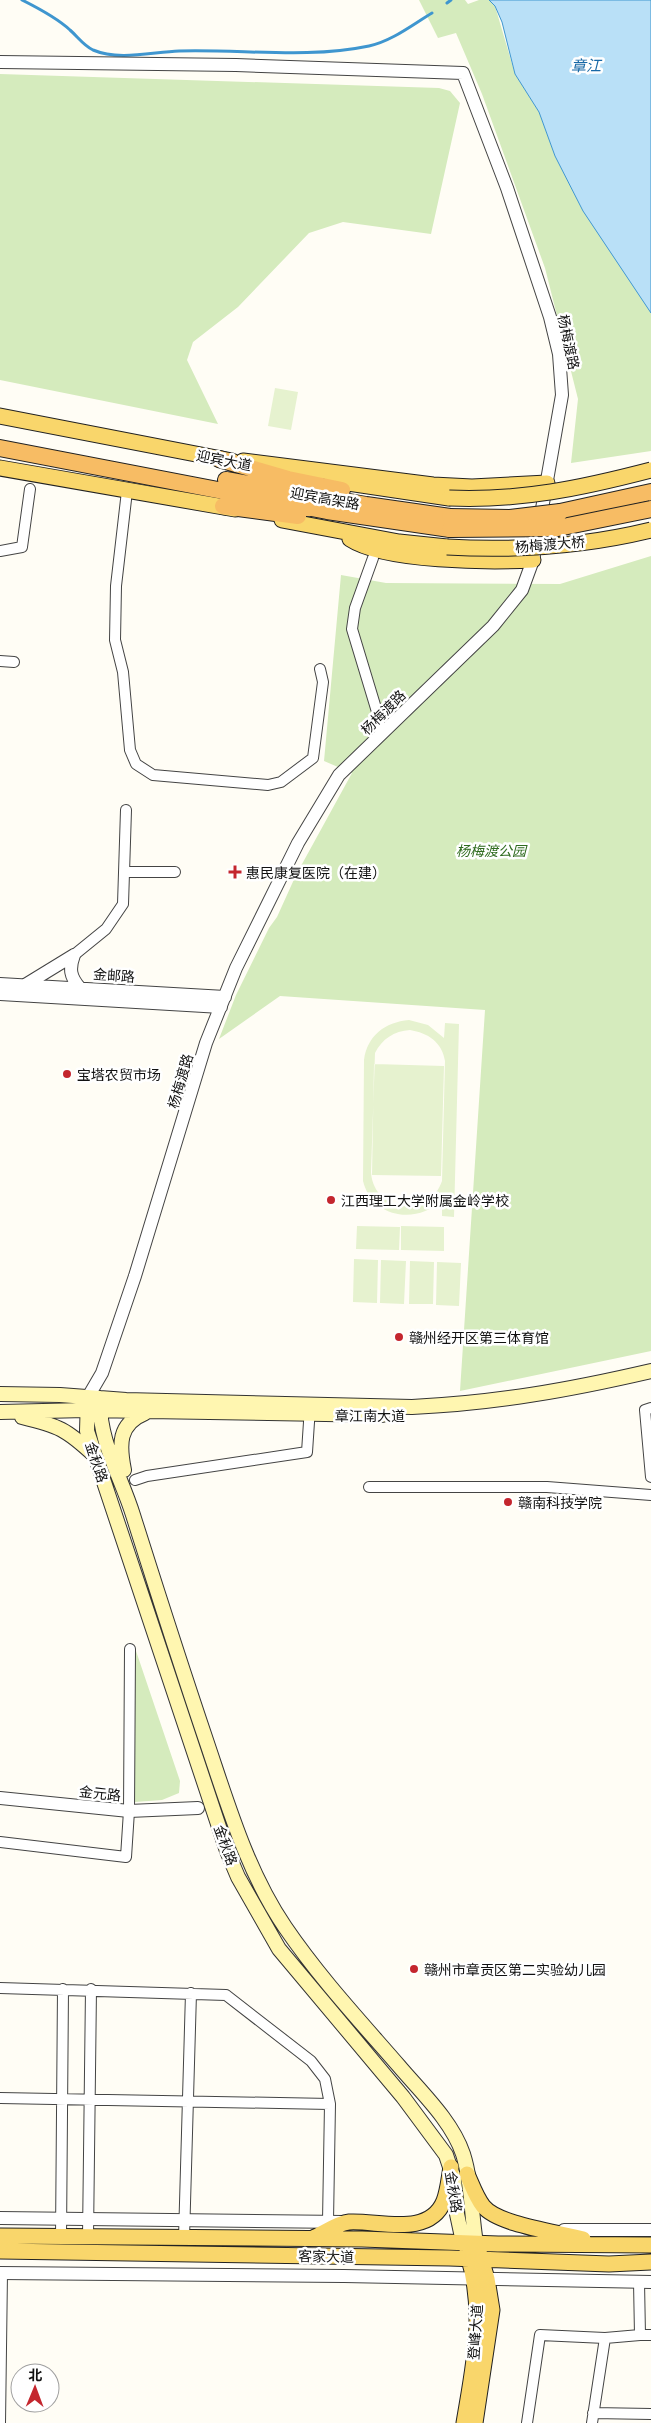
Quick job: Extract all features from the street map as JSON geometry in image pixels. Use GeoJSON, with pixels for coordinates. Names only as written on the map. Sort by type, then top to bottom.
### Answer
{"type":"FeatureCollection","features":[{"type":"Feature","properties":{"kind":"highway","name":"迎宾高架路"},"geometry":{"type":"LineString","coordinates":[[0,437],[328,505]]}},
{"type":"Feature","properties":{"kind":"highway","name":"迎宾高架路"},"geometry":{"type":"LineString","coordinates":[[0,448],[328,505],[449,523]]}},
{"type":"Feature","properties":{"kind":"highway"},"geometry":{"type":"LineString","coordinates":[[219,459],[288,479],[404,504],[449,523],[508,537],[651,492]]}},
{"type":"Feature","properties":{"kind":"highway"},"geometry":{"type":"LineString","coordinates":[[223,506],[289,514],[377,530],[449,523],[559,520],[651,509]]}},
{"type":"Feature","properties":{"kind":"main road","name":"迎宾大道"},"geometry":{"type":"LineString","coordinates":[[0,416],[219,459],[335,471],[433,485],[472,487],[547,483]]}},
{"type":"Feature","properties":{"kind":"main road"},"geometry":{"type":"LineString","coordinates":[[0,468],[223,506],[341,532],[400,542],[449,523],[488,499],[534,496],[571,490],[651,470]]}},
{"type":"Feature","properties":{"kind":"main road","name":"杨梅渡大桥"},"geometry":{"type":"LineString","coordinates":[[449,523],[491,549],[556,545],[651,530]]}},
{"type":"Feature","properties":{"kind":"main road"},"geometry":{"type":"LineString","coordinates":[[341,532],[356,543],[369,548],[399,554],[469,560],[533,560]]}},
{"type":"Feature","properties":{"kind":"main road","name":"章江南大道"},"geometry":{"type":"LineString","coordinates":[[500,1406],[651,1371]]}},
{"type":"Feature","properties":{"kind":"main road","name":"章江南大道"},"geometry":{"type":"LineString","coordinates":[[93,1404],[148,1412],[500,1406],[550,1403],[651,1380]]}},
{"type":"Feature","properties":{"kind":"main road"},"geometry":{"type":"LineString","coordinates":[[0,1394],[93,1404]]}},
{"type":"Feature","properties":{"kind":"main road"},"geometry":{"type":"LineString","coordinates":[[1,1412],[93,1404]]}},
{"type":"Feature","properties":{"kind":"main road","name":"章江南大道"},"geometry":{"type":"LineString","coordinates":[[93,1404],[310,1410]]}},
{"type":"Feature","properties":{"kind":"main road","name":"金秋路"},"geometry":{"type":"LineString","coordinates":[[93,1404],[87,1431],[227,1851],[238,1877],[264,1926],[279,1949],[403,2097],[441,2147],[451,2167],[457,2214],[470,2242]]}},
{"type":"Feature","properties":{"kind":"main road","name":"金秋路"},"geometry":{"type":"LineString","coordinates":[[93,1404],[128,1498],[168,1627],[229,1807],[253,1869],[273,1908],[295,1940],[445,2123],[463,2155],[467,2174],[470,2242]]}},
{"type":"Feature","properties":{"kind":"main road"},"geometry":{"type":"LineString","coordinates":[[1,1412],[56,1426],[73,1436],[95,1456]]}},
{"type":"Feature","properties":{"kind":"main road"},"geometry":{"type":"LineString","coordinates":[[128,1498],[120,1450],[122,1436],[134,1418],[148,1412]]}},
{"type":"Feature","properties":{"kind":"main road"},"geometry":{"type":"LineString","coordinates":[[311,2239],[347,2222],[404,2224],[423,2222],[436,2213],[445,2200],[451,2167]]}},
{"type":"Feature","properties":{"kind":"main road"},"geometry":{"type":"LineString","coordinates":[[467,2174],[478,2199],[492,2214],[516,2224],[549,2230],[603,2244]]}},
{"type":"Feature","properties":{"kind":"main road","name":"客家大道"},"geometry":{"type":"LineString","coordinates":[[0,2236],[311,2239],[651,2246]]}},
{"type":"Feature","properties":{"kind":"main road","name":"登峰大道"},"geometry":{"type":"LineString","coordinates":[[470,2242],[480,2278],[492,2310],[476,2423]]}},
{"type":"Feature","properties":{"kind":"main road","name":"客家大道"},"geometry":{"type":"LineString","coordinates":[[0,2251],[608,2264],[651,2262]]}},
{"type":"Feature","properties":{"kind":"main road","name":"登峰大道"},"geometry":{"type":"LineString","coordinates":[[464,2423],[477,2342],[477,2293],[480,2278]]}},
{"type":"Feature","properties":{"kind":"street","name":"杨梅渡路"},"geometry":{"type":"LineString","coordinates":[[0,62],[236,65],[463,73],[507,188],[550,317],[559,354],[562,395],[533,560],[522,590],[493,626],[339,775],[298,843],[236,968],[206,1043],[93,1404]]}},
{"type":"Feature","properties":{"kind":"street"},"geometry":{"type":"LineString","coordinates":[[0,551],[22,547],[30,490]]}},
{"type":"Feature","properties":{"kind":"street"},"geometry":{"type":"LineString","coordinates":[[128,490],[116,586],[115,640],[123,672],[130,750],[136,764],[153,775],[268,786],[281,782],[313,758],[324,682],[320,670]]}},
{"type":"Feature","properties":{"kind":"street"},"geometry":{"type":"LineString","coordinates":[[372,558],[355,608],[352,630],[382,734]]}},
{"type":"Feature","properties":{"kind":"street"},"geometry":{"type":"LineString","coordinates":[[0,661],[14,662]]}},
{"type":"Feature","properties":{"kind":"street"},"geometry":{"type":"LineString","coordinates":[[25,985],[74,955],[106,929],[123,904],[126,810]]}},
{"type":"Feature","properties":{"kind":"street"},"geometry":{"type":"LineString","coordinates":[[125,872],[175,872]]}},
{"type":"Feature","properties":{"kind":"street"},"geometry":{"type":"LineString","coordinates":[[74,955],[70,970],[74,982],[80,988]]}},
{"type":"Feature","properties":{"kind":"street","name":"金邮路"},"geometry":{"type":"LineString","coordinates":[[0,984],[80,988],[223,1002]]}},
{"type":"Feature","properties":{"kind":"street","name":"金邮路"},"geometry":{"type":"LineString","coordinates":[[0,994],[223,1002]]}},
{"type":"Feature","properties":{"kind":"street"},"geometry":{"type":"LineString","coordinates":[[651,1408],[645,1410],[651,1477]]}},
{"type":"Feature","properties":{"kind":"street"},"geometry":{"type":"LineString","coordinates":[[136,1480],[147,1476],[307,1452],[310,1410]]}},
{"type":"Feature","properties":{"kind":"street"},"geometry":{"type":"LineString","coordinates":[[369,1487],[547,1486],[651,1494]]}},
{"type":"Feature","properties":{"kind":"street"},"geometry":{"type":"LineString","coordinates":[[0,1842],[126,1857],[129,1811],[130,1649]]}},
{"type":"Feature","properties":{"kind":"street","name":"金元路"},"geometry":{"type":"LineString","coordinates":[[0,1798],[129,1811],[198,1808]]}},
{"type":"Feature","properties":{"kind":"street"},"geometry":{"type":"LineString","coordinates":[[0,1988],[226,1994],[311,2061],[325,2079],[330,2104],[328,2221]]}},
{"type":"Feature","properties":{"kind":"street"},"geometry":{"type":"LineString","coordinates":[[61,2237],[63,1989]]}},
{"type":"Feature","properties":{"kind":"street"},"geometry":{"type":"LineString","coordinates":[[88,2237],[92,1989]]}},
{"type":"Feature","properties":{"kind":"street"},"geometry":{"type":"LineString","coordinates":[[184,2238],[191,1993]]}},
{"type":"Feature","properties":{"kind":"street"},"geometry":{"type":"LineString","coordinates":[[0,2098],[330,2104]]}},
{"type":"Feature","properties":{"kind":"street"},"geometry":{"type":"LineString","coordinates":[[0,2218],[347,2222]]}},
{"type":"Feature","properties":{"kind":"street"},"geometry":{"type":"LineString","coordinates":[[549,2230],[651,2230]]}},
{"type":"Feature","properties":{"kind":"street"},"geometry":{"type":"LineString","coordinates":[[0,2423],[1,2273],[480,2278],[645,2282],[646,2335],[605,2338],[540,2335],[527,2423]]}},
{"type":"Feature","properties":{"kind":"street"},"geometry":{"type":"LineString","coordinates":[[605,2338],[593,2418],[651,2414]]}},
{"type":"Feature","properties":{"kind":"green space"},"geometry":{"type":"Polygon","coordinates":[[[419,0],[465,0],[468,4],[479,0],[489,0],[495,6],[515,74],[539,112],[555,156],[583,211],[651,313],[651,451],[571,463],[578,399],[545,268],[482,94],[456,33],[438,38],[419,0]]]}},
{"type":"Feature","properties":{"kind":"green space"},"geometry":{"type":"Polygon","coordinates":[[[0,74],[439,88],[450,91],[460,103],[431,234],[343,222],[309,233],[238,307],[193,342],[187,360],[218,424],[0,380],[0,74]]]}},
{"type":"Feature","properties":{"kind":"green space"},"geometry":{"type":"Polygon","coordinates":[[[275,388],[298,392],[291,430],[268,426],[275,388]]]}},
{"type":"Feature","properties":{"kind":"green space","name":"杨梅渡公园"},"geometry":{"type":"Polygon","coordinates":[[[651,556],[651,1351],[460,1391],[485,1010],[280,996],[219,1039],[236,995],[269,928],[277,917],[296,875],[352,773],[324,761],[341,575],[386,583],[560,584],[651,556]]]}},
{"type":"Feature","properties":{"kind":"green space"},"geometry":{"type":"Polygon","coordinates":[[[409,1020],[428,1025],[444,1038],[445,1023],[459,1024],[454,1217],[442,1216],[442,1200],[432,1208],[420,1213],[408,1215],[385,1210],[368,1193],[363,1181],[364,1060],[366,1051],[373,1037],[385,1027],[400,1021],[409,1020]],[[410,1030],[389,1037],[375,1053],[371,1172],[374,1185],[381,1196],[402,1206],[426,1201],[435,1193],[442,1181],[445,1061],[441,1049],[433,1040],[423,1033],[410,1030]]]}},
{"type":"Feature","properties":{"kind":"green space"},"geometry":{"type":"Polygon","coordinates":[[[374,1064],[444,1066],[441,1176],[372,1175],[374,1064]]]}},
{"type":"Feature","properties":{"kind":"green space"},"geometry":{"type":"Polygon","coordinates":[[[357,1226],[400,1227],[399,1250],[356,1249],[357,1226]]]}},
{"type":"Feature","properties":{"kind":"green space"},"geometry":{"type":"Polygon","coordinates":[[[401,1226],[444,1227],[444,1251],[401,1250],[401,1226]]]}},
{"type":"Feature","properties":{"kind":"green space"},"geometry":{"type":"Polygon","coordinates":[[[354,1259],[378,1260],[377,1303],[353,1302],[354,1259]]]}},
{"type":"Feature","properties":{"kind":"green space"},"geometry":{"type":"Polygon","coordinates":[[[381,1260],[406,1261],[404,1304],[380,1303],[381,1260]]]}},
{"type":"Feature","properties":{"kind":"green space"},"geometry":{"type":"Polygon","coordinates":[[[410,1261],[434,1262],[433,1304],[409,1304],[410,1261]]]}},
{"type":"Feature","properties":{"kind":"green space"},"geometry":{"type":"Polygon","coordinates":[[[437,1262],[461,1263],[459,1306],[436,1305],[437,1262]]]}},
{"type":"Feature","properties":{"kind":"green space"},"geometry":{"type":"Polygon","coordinates":[[[134,1645],[180,1781],[179,1793],[162,1800],[135,1802],[134,1645]]]}},
{"type":"Feature","properties":{"kind":"water","name":"章江"},"geometry":{"type":"Polygon","coordinates":[[[489,0],[651,0],[651,313],[583,211],[555,156],[539,112],[515,74],[502,22],[495,6],[489,0]]]}},
{"type":"Feature","properties":{"kind":"waterway"},"geometry":{"type":"LineString","coordinates":[[22,0],[59,21],[89,48],[114,55],[179,51],[298,53],[346,50],[377,44],[402,32],[432,13]]}},
{"type":"Feature","properties":{"kind":"waterway"},"geometry":{"type":"LineString","coordinates":[[447,3],[451,0]]}},
{"type":"Feature","properties":{"kind":"place","name":"惠民康复医院（在建）"},"geometry":{"type":"Point","coordinates":[235,872]}},
{"type":"Feature","properties":{"kind":"place","name":"宝塔农贸市场"},"geometry":{"type":"Point","coordinates":[67,1074]}},
{"type":"Feature","properties":{"kind":"place","name":"江西理工大学附属金岭学校"},"geometry":{"type":"Point","coordinates":[331,1200]}},
{"type":"Feature","properties":{"kind":"place","name":"赣州经开区第三体育馆"},"geometry":{"type":"Point","coordinates":[399,1337]}},
{"type":"Feature","properties":{"kind":"place","name":"赣南科技学院"},"geometry":{"type":"Point","coordinates":[508,1502]}},
{"type":"Feature","properties":{"kind":"place","name":"赣州市章贡区第二实验幼儿园"},"geometry":{"type":"Point","coordinates":[414,1969]}}]}
